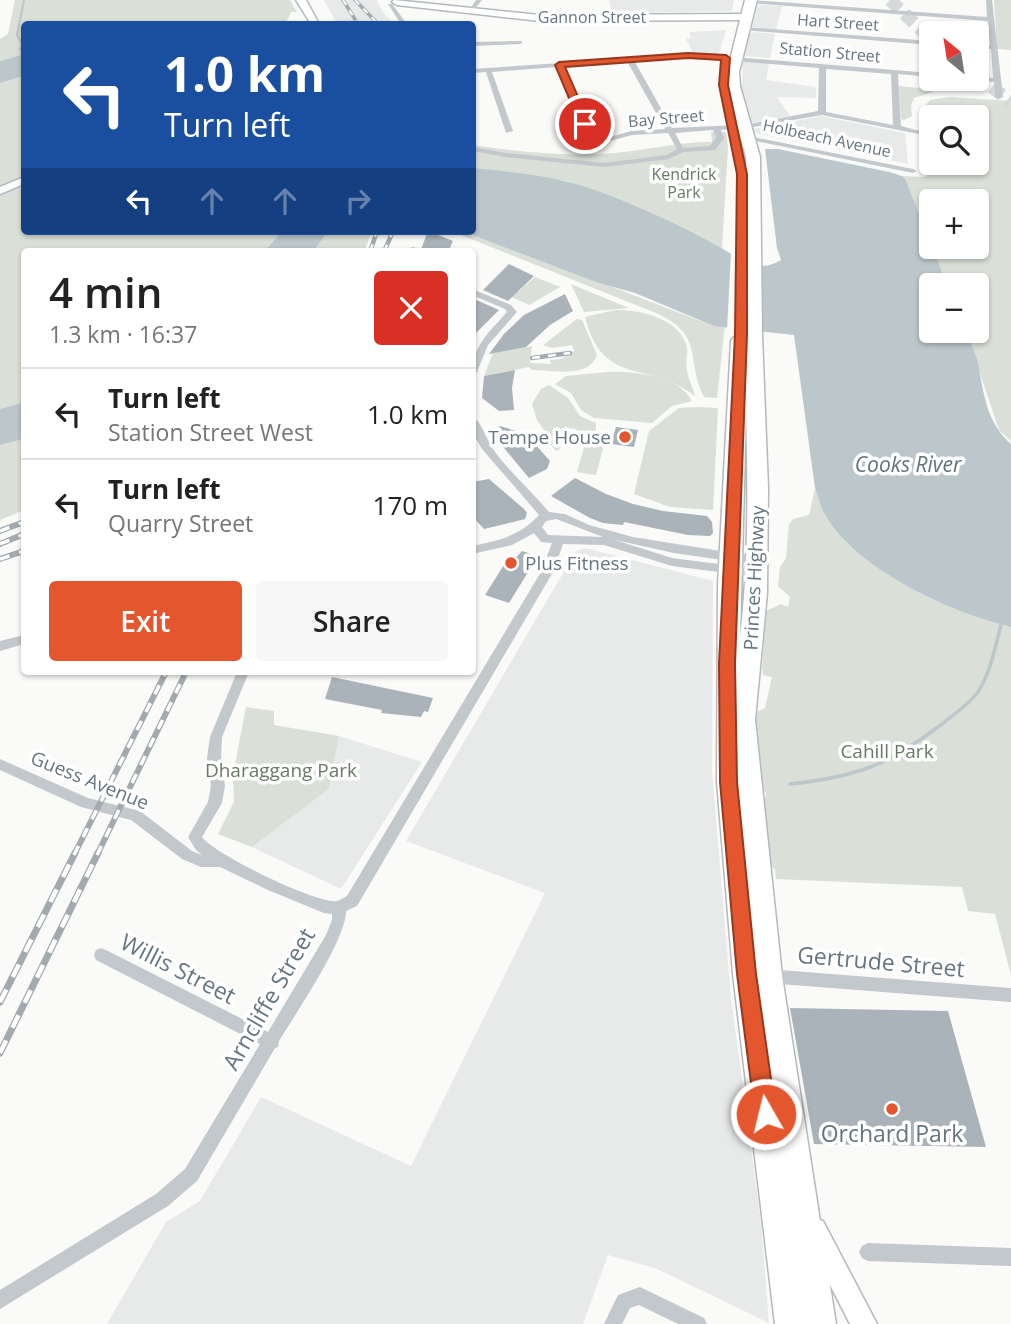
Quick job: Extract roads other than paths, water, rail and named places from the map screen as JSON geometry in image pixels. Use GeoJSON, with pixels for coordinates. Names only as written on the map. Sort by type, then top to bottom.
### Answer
{"type":"FeatureCollection","features":[{"type":"Feature","properties":{"kind":"highway","name":"Princes Highway"},"geometry":{"type":"LineString","coordinates":[[748,1],[731,58],[741,132],[747,334],[758,488],[758,567],[743,720],[757,975],[804,1212],[818,1324]]}},
{"type":"Feature","properties":{"kind":"highway","name":"Princes Highway"},"geometry":{"type":"LineString","coordinates":[[747,334],[730,563],[727,675],[729,782],[757,975],[791,1309]]}},
{"type":"Feature","properties":{"kind":"street"},"geometry":{"type":"LineString","coordinates":[[301,0],[313,21]]}},
{"type":"Feature","properties":{"kind":"street"},"geometry":{"type":"LineString","coordinates":[[471,10],[479,0]]}},
{"type":"Feature","properties":{"kind":"street"},"geometry":{"type":"LineString","coordinates":[[989,0],[995,80],[999,97]]}},
{"type":"Feature","properties":{"kind":"street"},"geometry":{"type":"LineString","coordinates":[[748,1],[990,19]]}},
{"type":"Feature","properties":{"kind":"street"},"geometry":{"type":"LineString","coordinates":[[390,2],[402,21]]}},
{"type":"Feature","properties":{"kind":"street","name":"Gannon Street"},"geometry":{"type":"LineString","coordinates":[[390,2],[540,18],[743,21]]}},
{"type":"Feature","properties":{"kind":"street","name":"Hart Street"},"geometry":{"type":"LineString","coordinates":[[743,21],[919,42]]}},
{"type":"Feature","properties":{"kind":"street"},"geometry":{"type":"LineString","coordinates":[[476,44],[520,42]]}},
{"type":"Feature","properties":{"kind":"street"},"geometry":{"type":"LineString","coordinates":[[989,47],[993,47]]}},
{"type":"Feature","properties":{"kind":"street","name":"Station Street"},"geometry":{"type":"LineString","coordinates":[[476,70],[697,55],[919,74]]}},
{"type":"Feature","properties":{"kind":"street"},"geometry":{"type":"LineString","coordinates":[[630,60],[681,150]]}},
{"type":"Feature","properties":{"kind":"street","name":"Bay Street"},"geometry":{"type":"LineString","coordinates":[[559,65],[594,144],[631,133],[716,128],[741,132],[822,113],[919,132]]}},
{"type":"Feature","properties":{"kind":"street"},"geometry":{"type":"LineString","coordinates":[[822,113],[823,66]]}},
{"type":"Feature","properties":{"kind":"street"},"geometry":{"type":"LineString","coordinates":[[488,69],[509,131]]}},
{"type":"Feature","properties":{"kind":"street"},"geometry":{"type":"LineString","coordinates":[[894,72],[897,128]]}},
{"type":"Feature","properties":{"kind":"street"},"geometry":{"type":"LineString","coordinates":[[989,80],[995,80]]}},
{"type":"Feature","properties":{"kind":"street"},"geometry":{"type":"LineString","coordinates":[[476,150],[604,165],[669,157],[681,150],[712,148],[720,138],[716,128]]}},
{"type":"Feature","properties":{"kind":"street","name":"Holbeach Avenue"},"geometry":{"type":"LineString","coordinates":[[741,132],[913,171]]}},
{"type":"Feature","properties":{"kind":"street"},"geometry":{"type":"LineString","coordinates":[[0,191],[21,181]]}},
{"type":"Feature","properties":{"kind":"street"},"geometry":{"type":"LineString","coordinates":[[476,294],[508,307],[511,315],[484,344],[476,363]]}},
{"type":"Feature","properties":{"kind":"street"},"geometry":{"type":"LineString","coordinates":[[476,429],[494,460],[533,497],[546,516]]}},
{"type":"Feature","properties":{"kind":"street"},"geometry":{"type":"LineString","coordinates":[[476,549],[508,542],[536,527],[539,520],[546,516],[561,515],[591,530],[730,563],[758,567]]}},
{"type":"Feature","properties":{"kind":"street"},"geometry":{"type":"LineString","coordinates":[[339,908],[352,901],[359,892],[547,572],[561,540],[573,533],[573,522]]}},
{"type":"Feature","properties":{"kind":"street"},"geometry":{"type":"LineString","coordinates":[[536,527],[545,539],[604,541],[672,562],[730,563]]}},
{"type":"Feature","properties":{"kind":"street"},"geometry":{"type":"LineString","coordinates":[[0,646],[21,641]]}},
{"type":"Feature","properties":{"kind":"street"},"geometry":{"type":"LineString","coordinates":[[164,836],[177,839],[195,837],[215,803],[218,786],[216,737],[242,675]]}},
{"type":"Feature","properties":{"kind":"street","name":"Guess Avenue"},"geometry":{"type":"LineString","coordinates":[[0,764],[86,803],[135,815],[164,836],[166,842],[187,855],[201,860],[220,861]]}},
{"type":"Feature","properties":{"kind":"street","name":"Guess Avenue"},"geometry":{"type":"LineString","coordinates":[[195,837],[200,848],[220,861],[324,906],[339,908]]}},
{"type":"Feature","properties":{"kind":"street","name":"Arncliffe Street"},"geometry":{"type":"LineString","coordinates":[[0,1300],[162,1200],[191,1175],[332,937],[339,920],[339,908]]}},
{"type":"Feature","properties":{"kind":"street","name":"Willis Street"},"geometry":{"type":"LineString","coordinates":[[101,955],[272,1042]]}},
{"type":"Feature","properties":{"kind":"street","name":"Gertrude Street"},"geometry":{"type":"LineString","coordinates":[[757,975],[1011,995]]}},
{"type":"Feature","properties":{"kind":"street"},"geometry":{"type":"LineString","coordinates":[[804,1212],[864,1324]]}},
{"type":"Feature","properties":{"kind":"street"},"geometry":{"type":"LineString","coordinates":[[868,1252],[1011,1257]]}},
{"type":"Feature","properties":{"kind":"street"},"geometry":{"type":"LineString","coordinates":[[613,1324],[620,1307],[635,1296],[648,1298],[698,1324]]}},
{"type":"Feature","properties":{"kind":"street"},"geometry":{"type":"LineString","coordinates":[[791,1309],[812,1324]]}},
{"type":"Feature","properties":{"kind":"water"},"geometry":{"type":"Polygon","coordinates":[[[21,55],[21,77],[0,83],[0,61],[21,55]]]}},
{"type":"Feature","properties":{"kind":"water","name":"Cooks River"},"geometry":{"type":"Polygon","coordinates":[[[765,149],[778,149],[889,172],[902,176],[906,181],[919,214],[919,259],[937,259],[942,273],[919,273],[919,343],[971,343],[977,358],[988,409],[997,428],[1011,444],[1011,627],[961,611],[907,586],[881,570],[838,533],[823,510],[815,488],[794,335],[714,326],[635,293],[599,283],[475,236],[476,168],[541,176],[582,186],[667,220],[751,264],[765,266],[781,260],[777,248],[765,149]]]}},
{"type":"Feature","properties":{"kind":"water"},"geometry":{"type":"Polygon","coordinates":[[[279,235],[325,235],[316,248],[267,248],[279,235]]]}},
{"type":"Feature","properties":{"kind":"water"},"geometry":{"type":"Polygon","coordinates":[[[21,403],[21,440],[0,445],[0,409],[21,403]]]}},
{"type":"Feature","properties":{"kind":"waterway"},"geometry":{"type":"LineString","coordinates":[[21,42],[17,35],[24,0]]}},
{"type":"Feature","properties":{"kind":"waterway"},"geometry":{"type":"LineString","coordinates":[[790,784],[834,777],[871,767],[905,750],[942,724],[968,703],[981,687],[991,663],[1002,621]]}},
{"type":"Feature","properties":{"kind":"tunnel"},"geometry":{"type":"LineString","coordinates":[[890,0],[919,28]]}},
{"type":"Feature","properties":{"kind":"tunnel"},"geometry":{"type":"LineString","coordinates":[[989,85],[1011,102]]}},
{"type":"Feature","properties":{"kind":"railway"},"geometry":{"type":"LineString","coordinates":[[343,0],[356,21]]}},
{"type":"Feature","properties":{"kind":"railway"},"geometry":{"type":"LineString","coordinates":[[355,0],[375,21]]}},
{"type":"Feature","properties":{"kind":"railway"},"geometry":{"type":"LineString","coordinates":[[371,248],[376,235]]}},
{"type":"Feature","properties":{"kind":"railway"},"geometry":{"type":"LineString","coordinates":[[386,248],[391,235]]}},
{"type":"Feature","properties":{"kind":"railway"},"geometry":{"type":"LineString","coordinates":[[532,358],[570,353]]}},
{"type":"Feature","properties":{"kind":"railway"},"geometry":{"type":"LineString","coordinates":[[0,531],[21,523]]}},
{"type":"Feature","properties":{"kind":"railway"},"geometry":{"type":"LineString","coordinates":[[0,544],[21,535]]}},
{"type":"Feature","properties":{"kind":"railway"},"geometry":{"type":"LineString","coordinates":[[0,559],[21,552]]}},
{"type":"Feature","properties":{"kind":"railway"},"geometry":{"type":"LineString","coordinates":[[74,855],[164,675]]}},
{"type":"Feature","properties":{"kind":"railway"},"geometry":{"type":"LineString","coordinates":[[97,855],[185,675]]}},
{"type":"Feature","properties":{"kind":"railway"},"geometry":{"type":"LineString","coordinates":[[0,1002],[75,853]]}},
{"type":"Feature","properties":{"kind":"railway"},"geometry":{"type":"LineString","coordinates":[[0,1053],[98,853]]}},
{"type":"Feature","properties":{"kind":"place","name":"Tempe House"},"geometry":{"type":"Point","coordinates":[625,437]}},
{"type":"Feature","properties":{"kind":"place","name":"Plus Fitness"},"geometry":{"type":"Point","coordinates":[511,563]}},
{"type":"Feature","properties":{"kind":"place","name":"Orchard Park"},"geometry":{"type":"Point","coordinates":[892,1109]}},
{"type":"Feature","properties":{"kind":"park label","name":"Kendrick Park"},"geometry":{"type":"Point","coordinates":[684,183]}},
{"type":"Feature","properties":{"kind":"park label","name":"Cahill Park"},"geometry":{"type":"Point","coordinates":[887,751]}},
{"type":"Feature","properties":{"kind":"park label","name":"Dharaggang Park"},"geometry":{"type":"Point","coordinates":[281,770]}}]}
